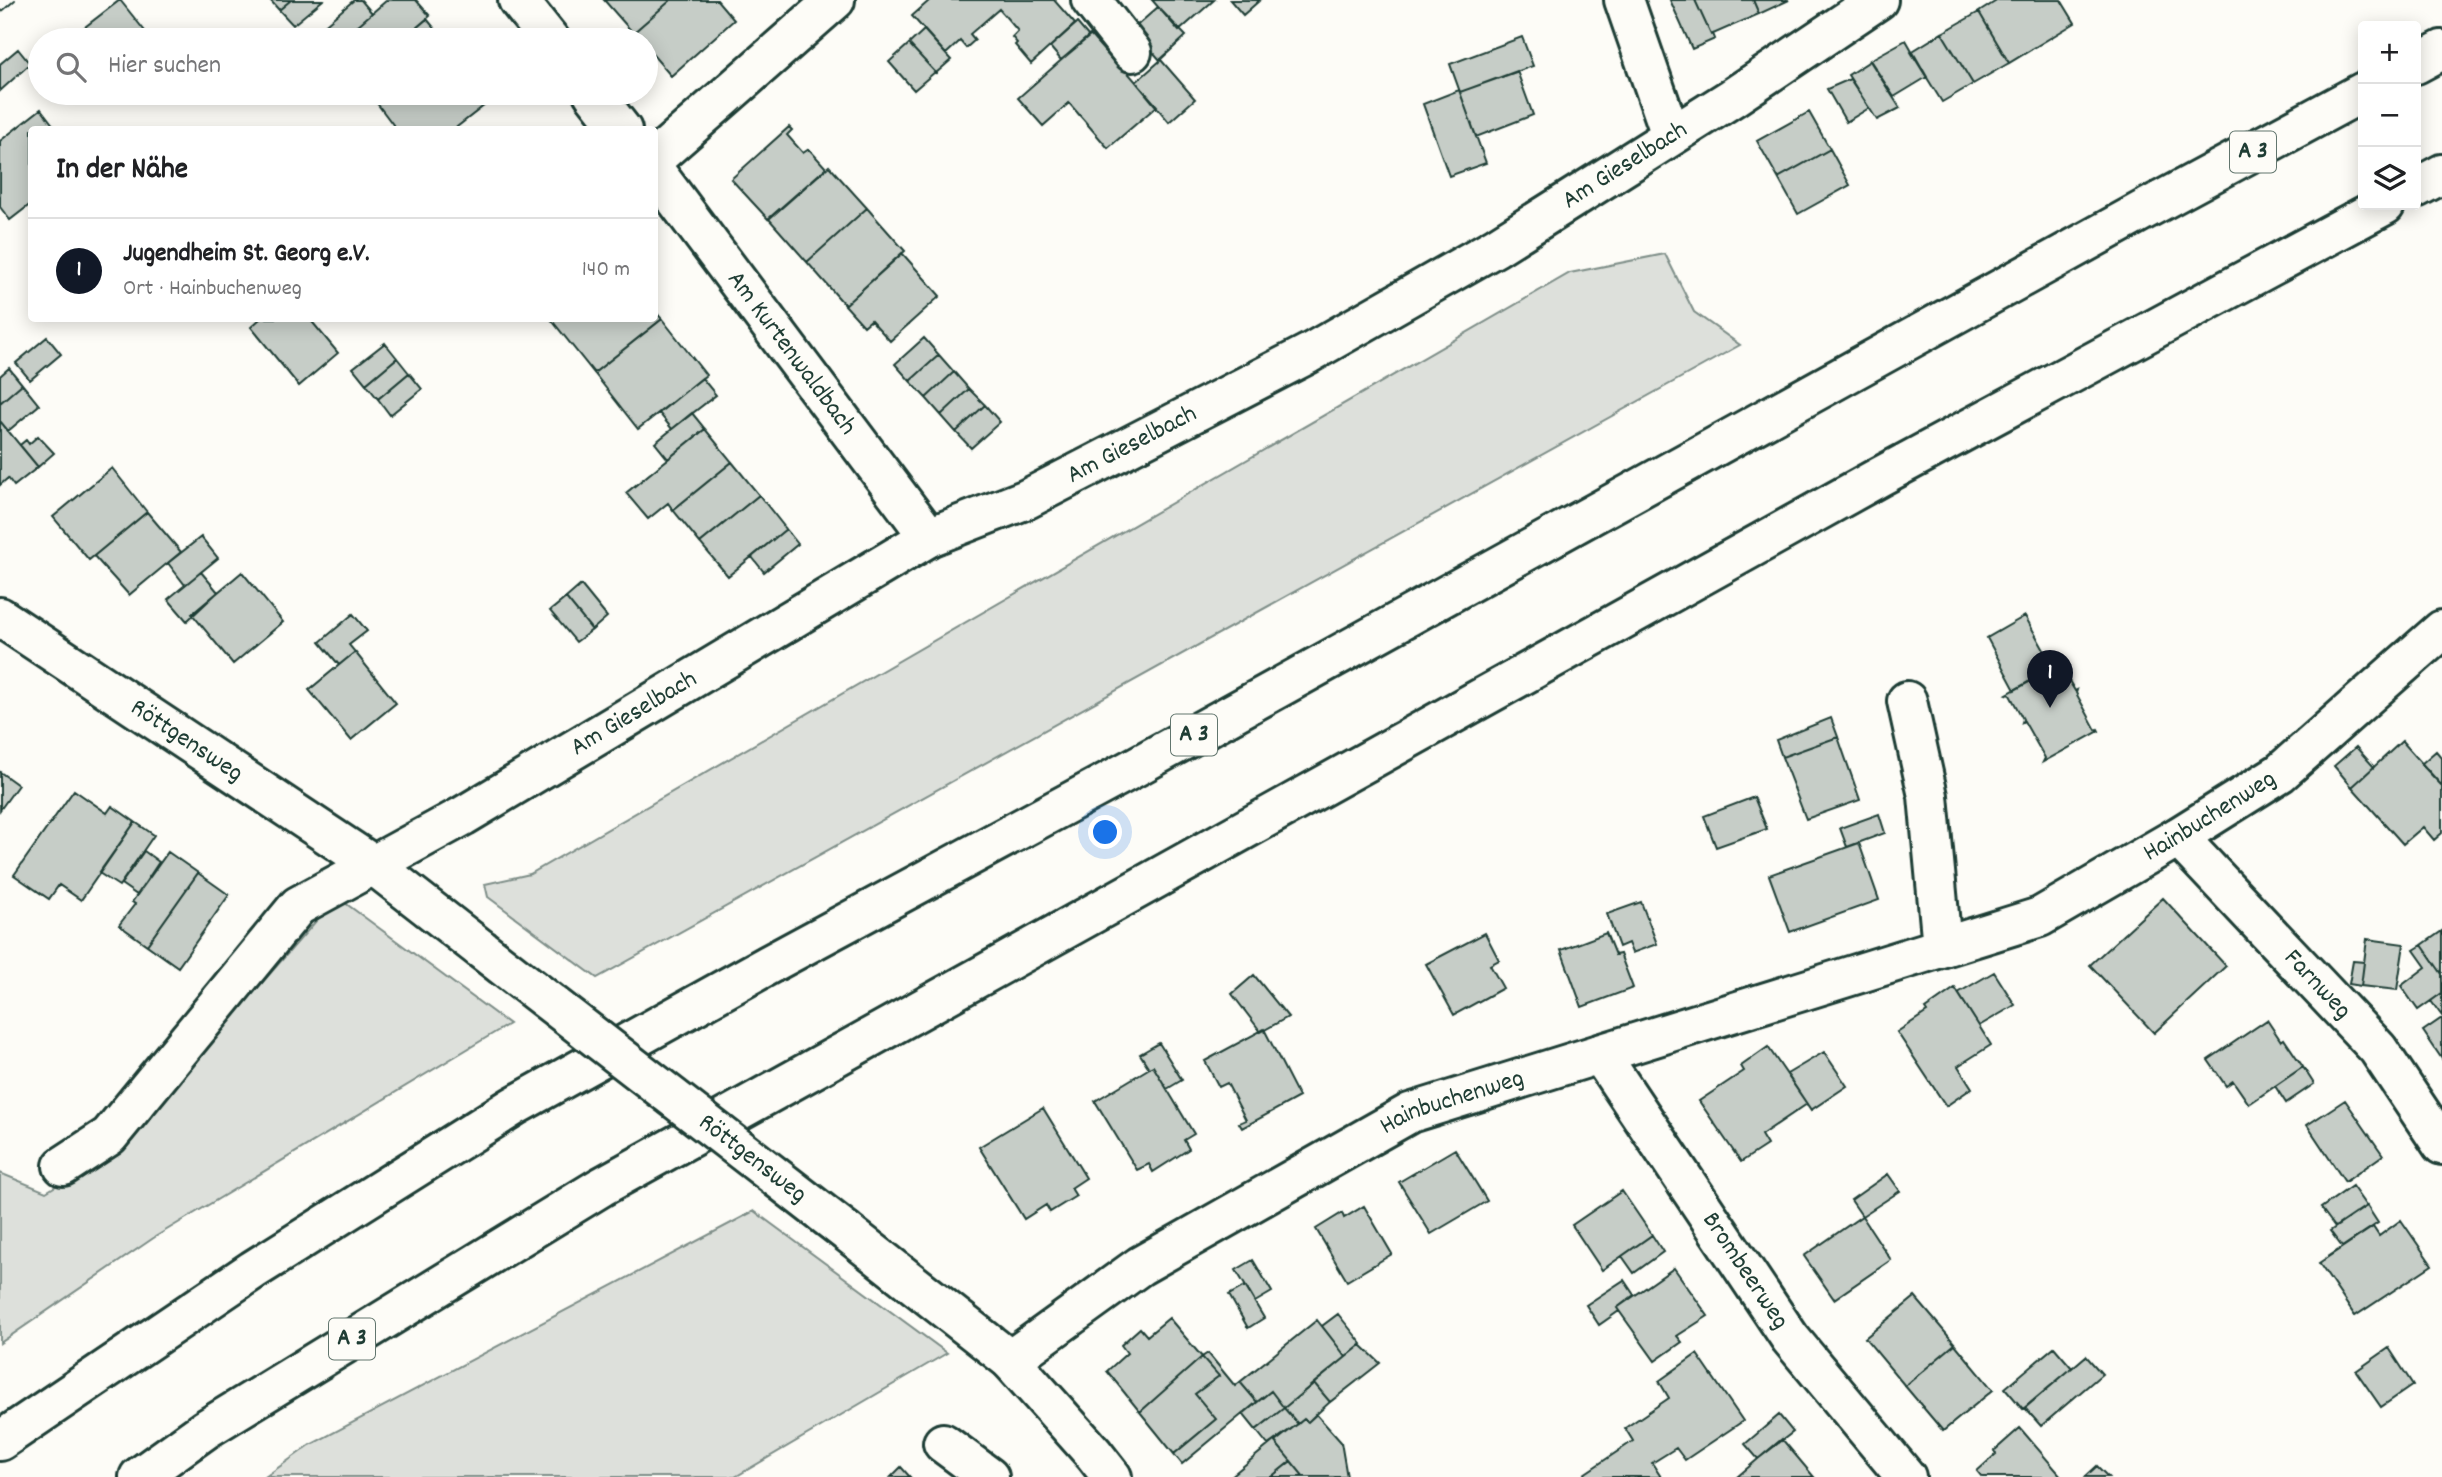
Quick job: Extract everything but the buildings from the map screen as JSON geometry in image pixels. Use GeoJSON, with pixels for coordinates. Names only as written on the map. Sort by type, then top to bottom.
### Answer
{"type":"FeatureCollection","features":[{"type":"Feature","properties":{"kind":"main road"},"geometry":{"type":"LineString","coordinates":[[517,0],[540,28]]}},
{"type":"Feature","properties":{"kind":"main road"},"geometry":{"type":"LineString","coordinates":[[658,155],[835,0]]}},
{"type":"Feature","properties":{"kind":"main road"},"geometry":{"type":"LineString","coordinates":[[1091,0],[1132,52]]}},
{"type":"Feature","properties":{"kind":"main road"},"geometry":{"type":"LineString","coordinates":[[1625,0],[1671,135]]}},
{"type":"Feature","properties":{"kind":"main road","name":"Am Gieselbach"},"geometry":{"type":"LineString","coordinates":[[372,864],[463,816],[929,537],[1027,499],[1308,354],[1496,247],[1732,98],[1878,0]]}},
{"type":"Feature","properties":{"kind":"main road"},"geometry":{"type":"LineString","coordinates":[[2421,61],[2442,50]]}},
{"type":"Feature","properties":{"kind":"main road","name":"A 3"},"geometry":{"type":"LineString","coordinates":[[0,1441],[253,1270],[514,1106],[2358,95]]}},
{"type":"Feature","properties":{"kind":"main road"},"geometry":{"type":"LineString","coordinates":[[602,105],[619,126]]}},
{"type":"Feature","properties":{"kind":"main road"},"geometry":{"type":"LineString","coordinates":[[2421,185],[2442,174]]}},
{"type":"Feature","properties":{"kind":"main road","name":"Am Kurtenwaldbach"},"geometry":{"type":"LineString","coordinates":[[658,175],[929,537]]}},
{"type":"Feature","properties":{"kind":"main road","name":"A 3"},"geometry":{"type":"LineString","coordinates":[[139,1477],[206,1429],[601,1187],[1869,483],[2376,210]]}},
{"type":"Feature","properties":{"kind":"main road","name":"Röttgensweg"},"geometry":{"type":"LineString","coordinates":[[0,617],[372,864],[1010,1360],[1112,1477]]}},
{"type":"Feature","properties":{"kind":"main road","name":"Hainbuchenweg"},"geometry":{"type":"LineString","coordinates":[[1010,1360],[1140,1266],[1410,1113],[2040,917],[2178,837],[2280,773],[2442,630]]}},
{"type":"Feature","properties":{"kind":"main road"},"geometry":{"type":"LineString","coordinates":[[1907,701],[1928,796],[1942,947]]}},
{"type":"Feature","properties":{"kind":"main road","name":"Farnweg"},"geometry":{"type":"LineString","coordinates":[[2178,837],[2378,1049],[2442,1145]]}},
{"type":"Feature","properties":{"kind":"main road"},"geometry":{"type":"LineString","coordinates":[[63,1166],[109,1136],[299,906],[372,864]]}},
{"type":"Feature","properties":{"kind":"main road","name":"Brombeerweg"},"geometry":{"type":"LineString","coordinates":[[1600,1054],[1790,1338],[1906,1477]]}},
{"type":"Feature","properties":{"kind":"main road"},"geometry":{"type":"LineString","coordinates":[[943,1443],[989,1477]]}},
{"type":"Feature","properties":{"kind":"shaded area"},"geometry":{"type":"Polygon","coordinates":[[[1665,254],[1694,312],[1740,345],[597,978],[488,897],[485,884],[530,874],[1570,273],[1665,254]]]}},
{"type":"Feature","properties":{"kind":"shaded area"},"geometry":{"type":"Polygon","coordinates":[[[337,897],[509,1024],[155,1237],[0,1343],[0,1173],[46,1192],[118,1148],[337,897]]]}},
{"type":"Feature","properties":{"kind":"shaded area"},"geometry":{"type":"Polygon","coordinates":[[[754,1211],[947,1353],[735,1477],[265,1477],[310,1445],[754,1211]]]}},
{"type":"Feature","properties":{"kind":"tram line"},"geometry":{"type":"LineString","coordinates":[[0,13],[15,0]]}},
{"type":"Feature","properties":{"kind":"place","name":"Jugendheim St. Georg e.V."},"geometry":{"type":"Point","coordinates":[2050,708]}}]}
